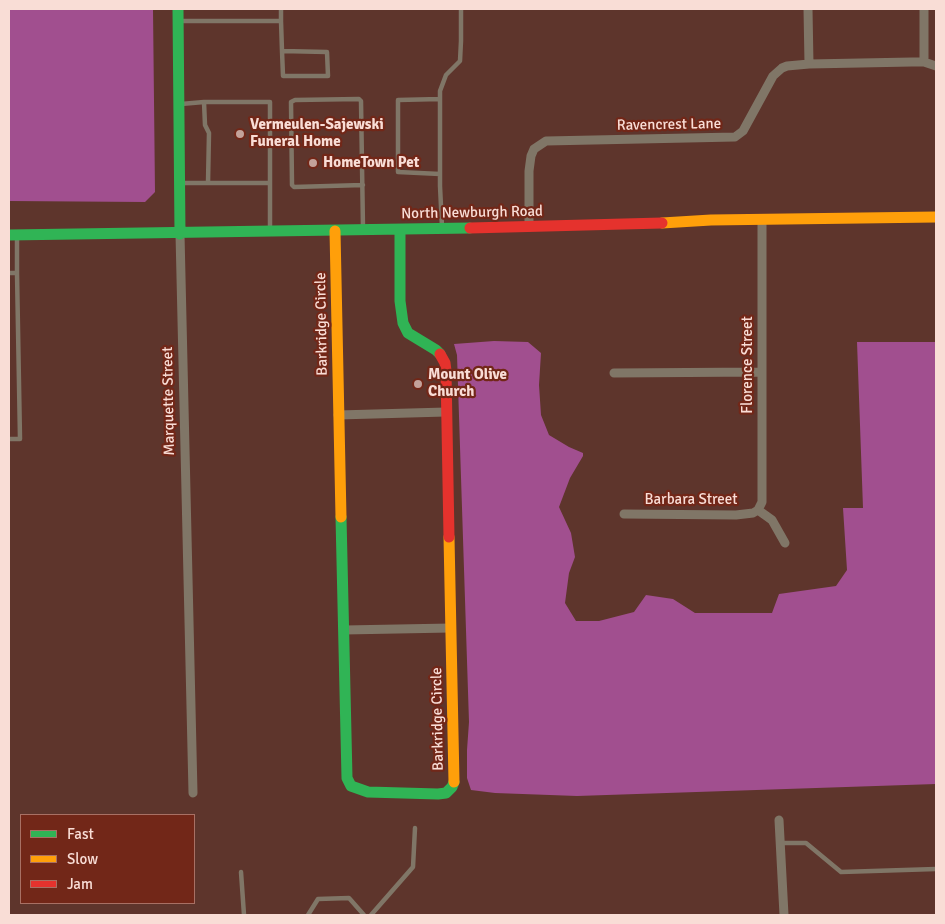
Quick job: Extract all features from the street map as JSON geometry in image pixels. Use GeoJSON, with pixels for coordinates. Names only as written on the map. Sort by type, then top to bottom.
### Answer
{"type":"FeatureCollection","features":[{"type":"Feature","properties":{"kind":"street","name":"Marquette Street"},"geometry":{"type":"LineString","coordinates":[[178,9],[180,234],[193,793]]}},
{"type":"Feature","properties":{"kind":"street"},"geometry":{"type":"LineString","coordinates":[[808,9],[809,64]]}},
{"type":"Feature","properties":{"kind":"street"},"geometry":{"type":"LineString","coordinates":[[924,9],[924,62]]}},
{"type":"Feature","properties":{"kind":"street","name":"Ravencrest Lane"},"geometry":{"type":"LineString","coordinates":[[529,227],[529,171],[531,156],[541,143],[552,140],[735,137],[743,131],[775,73],[787,66],[924,62],[936,66]]}},
{"type":"Feature","properties":{"kind":"street","name":"North Newburgh Road"},"geometry":{"type":"LineString","coordinates":[[13,235],[364,231],[762,219],[936,216]]}},
{"type":"Feature","properties":{"kind":"street","name":"Florence Street"},"geometry":{"type":"LineString","coordinates":[[758,510],[762,502],[762,219]]}},
{"type":"Feature","properties":{"kind":"street","name":"Barkridge Circle"},"geometry":{"type":"LineString","coordinates":[[335,231],[347,778],[351,786],[357,790],[368,792],[438,794],[446,793],[454,782],[445,363],[436,350],[408,333],[404,323],[400,301],[400,230]]}},
{"type":"Feature","properties":{"kind":"street"},"geometry":{"type":"LineString","coordinates":[[614,373],[761,372]]}},
{"type":"Feature","properties":{"kind":"street"},"geometry":{"type":"LineString","coordinates":[[338,415],[446,412]]}},
{"type":"Feature","properties":{"kind":"street"},"geometry":{"type":"LineString","coordinates":[[758,510],[772,520],[785,543]]}},
{"type":"Feature","properties":{"kind":"street","name":"Barbara Street"},"geometry":{"type":"LineString","coordinates":[[624,514],[736,514],[753,513],[758,510]]}},
{"type":"Feature","properties":{"kind":"street"},"geometry":{"type":"LineString","coordinates":[[344,630],[451,628]]}},
{"type":"Feature","properties":{"kind":"street"},"geometry":{"type":"LineString","coordinates":[[779,820],[784,915]]}},
{"type":"Feature","properties":{"kind":"lane"},"geometry":{"type":"LineString","coordinates":[[281,9],[282,51],[284,76],[328,76],[327,52],[282,51]]}},
{"type":"Feature","properties":{"kind":"lane"},"geometry":{"type":"LineString","coordinates":[[442,229],[440,92],[446,75],[460,61],[462,42],[461,9]]}},
{"type":"Feature","properties":{"kind":"lane"},"geometry":{"type":"LineString","coordinates":[[179,21],[281,21]]}},
{"type":"Feature","properties":{"kind":"lane"},"geometry":{"type":"LineString","coordinates":[[440,99],[398,100],[398,172],[440,174]]}},
{"type":"Feature","properties":{"kind":"lane"},"geometry":{"type":"LineString","coordinates":[[362,185],[294,187],[292,185],[292,102],[295,100],[361,101],[364,231]]}},
{"type":"Feature","properties":{"kind":"lane"},"geometry":{"type":"LineString","coordinates":[[204,102],[205,125],[209,133],[208,183]]}},
{"type":"Feature","properties":{"kind":"lane"},"geometry":{"type":"LineString","coordinates":[[180,104],[270,102],[270,232]]}},
{"type":"Feature","properties":{"kind":"lane"},"geometry":{"type":"LineString","coordinates":[[180,183],[270,183]]}},
{"type":"Feature","properties":{"kind":"lane"},"geometry":{"type":"LineString","coordinates":[[9,439],[20,439],[18,273],[13,235]]}},
{"type":"Feature","properties":{"kind":"lane"},"geometry":{"type":"LineString","coordinates":[[9,273],[18,273]]}},
{"type":"Feature","properties":{"kind":"lane"},"geometry":{"type":"LineString","coordinates":[[371,915],[413,867],[415,828]]}},
{"type":"Feature","properties":{"kind":"lane"},"geometry":{"type":"LineString","coordinates":[[780,843],[806,843],[841,872],[936,869]]}},
{"type":"Feature","properties":{"kind":"lane"},"geometry":{"type":"LineString","coordinates":[[241,872],[244,915]]}},
{"type":"Feature","properties":{"kind":"lane"},"geometry":{"type":"LineString","coordinates":[[308,915],[318,898],[349,898],[364,915]]}},
{"type":"Feature","properties":{"kind":"shaded area"},"geometry":{"type":"Polygon","coordinates":[[[9,9],[153,9],[155,192],[145,202],[9,201],[9,9]]]}},
{"type":"Feature","properties":{"kind":"shaded area"},"geometry":{"type":"Polygon","coordinates":[[[494,341],[528,342],[541,353],[539,385],[541,415],[549,435],[583,453],[570,478],[559,507],[571,533],[575,557],[569,573],[565,603],[576,621],[599,621],[634,612],[646,595],[673,599],[695,613],[772,613],[779,594],[836,586],[847,570],[843,508],[863,508],[857,342],[936,342],[936,784],[577,796],[495,793],[471,790],[467,778],[469,722],[457,355],[454,344],[494,341]]]}},
{"type":"Feature","properties":{"kind":"traffic: fast"},"geometry":{"type":"LineString","coordinates":[[178,9],[180,234]]}},
{"type":"Feature","properties":{"kind":"traffic: fast"},"geometry":{"type":"LineString","coordinates":[[9,235],[470,228]]}},
{"type":"Feature","properties":{"kind":"traffic: fast"},"geometry":{"type":"LineString","coordinates":[[400,230],[400,301],[403,323],[408,333],[440,354]]}},
{"type":"Feature","properties":{"kind":"traffic: fast"},"geometry":{"type":"LineString","coordinates":[[341,517],[347,778],[351,786],[368,792],[438,794],[446,793],[454,782]]}},
{"type":"Feature","properties":{"kind":"traffic: slow"},"geometry":{"type":"LineString","coordinates":[[662,223],[711,220],[936,217]]}},
{"type":"Feature","properties":{"kind":"traffic: slow"},"geometry":{"type":"LineString","coordinates":[[335,231],[341,517]]}},
{"type":"Feature","properties":{"kind":"traffic: slow"},"geometry":{"type":"LineString","coordinates":[[449,537],[454,782]]}},
{"type":"Feature","properties":{"kind":"traffic: jam"},"geometry":{"type":"LineString","coordinates":[[470,228],[662,223]]}},
{"type":"Feature","properties":{"kind":"traffic: jam"},"geometry":{"type":"LineString","coordinates":[[440,354],[445,363],[446,371],[449,537]]}},
{"type":"Feature","properties":{"kind":"place","name":"Vermeulen-Sajewski Funeral Home"},"geometry":{"type":"Point","coordinates":[240,134]}},
{"type":"Feature","properties":{"kind":"place","name":"HomeTown Pet"},"geometry":{"type":"Point","coordinates":[313,163]}},
{"type":"Feature","properties":{"kind":"place","name":"Mount Olive Church"},"geometry":{"type":"Point","coordinates":[418,384]}}]}
